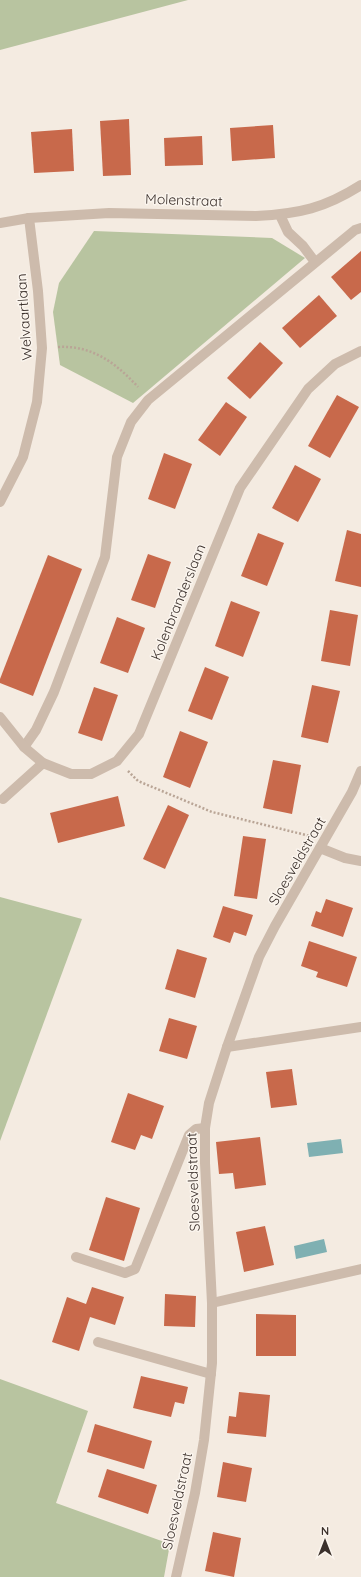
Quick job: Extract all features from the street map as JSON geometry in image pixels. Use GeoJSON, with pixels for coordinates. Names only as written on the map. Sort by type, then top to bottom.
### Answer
{"type":"FeatureCollection","features":[{"type":"Feature","properties":{"kind":"street","name":"Molenstraat"},"geometry":{"type":"LineString","coordinates":[[0,223],[29,218],[109,213],[256,216],[280,215],[322,206],[342,198],[361,185]]}},
{"type":"Feature","properties":{"kind":"street"},"geometry":{"type":"LineString","coordinates":[[280,215],[288,232],[303,246],[315,262]]}},
{"type":"Feature","properties":{"kind":"street","name":"Welvaartlaan"},"geometry":{"type":"LineString","coordinates":[[0,502],[23,458],[37,402],[42,348],[38,291],[29,218]]}},
{"type":"Feature","properties":{"kind":"street"},"geometry":{"type":"LineString","coordinates":[[24,746],[36,730],[54,692],[105,557],[116,458],[131,422],[148,400],[315,262],[355,230],[361,228]]}},
{"type":"Feature","properties":{"kind":"street","name":"Kolenbranderslaan"},"geometry":{"type":"LineString","coordinates":[[0,717],[24,746],[43,763],[71,774],[91,774],[118,761],[139,734],[240,488],[308,389],[335,364],[361,351]]}},
{"type":"Feature","properties":{"kind":"street"},"geometry":{"type":"LineString","coordinates":[[3,799],[43,763]]}},
{"type":"Feature","properties":{"kind":"street","name":"Sloesveldstraat"},"geometry":{"type":"LineString","coordinates":[[176,1577],[204,1440],[211,1374],[212,1303],[205,1163],[205,1128],[210,1103],[227,1047],[259,957],[275,926],[352,792],[361,770]]}},
{"type":"Feature","properties":{"kind":"street"},"geometry":{"type":"LineString","coordinates":[[322,845],[345,858],[361,861]]}},
{"type":"Feature","properties":{"kind":"street"},"geometry":{"type":"LineString","coordinates":[[227,1047],[361,1027]]}},
{"type":"Feature","properties":{"kind":"street"},"geometry":{"type":"LineString","coordinates":[[76,1257],[125,1273],[135,1269],[189,1135],[196,1130],[205,1128]]}},
{"type":"Feature","properties":{"kind":"street"},"geometry":{"type":"LineString","coordinates":[[212,1303],[361,1269]]}},
{"type":"Feature","properties":{"kind":"street"},"geometry":{"type":"LineString","coordinates":[[98,1342],[211,1374]]}},
{"type":"Feature","properties":{"kind":"path"},"geometry":{"type":"LineString","coordinates":[[42,348],[68,347],[87,350],[104,357],[126,374],[148,400]]}},
{"type":"Feature","properties":{"kind":"path"},"geometry":{"type":"LineString","coordinates":[[118,761],[138,781],[212,812],[313,836],[322,845]]}},
{"type":"Feature","properties":{"kind":"green space"},"geometry":{"type":"Polygon","coordinates":[[[0,0],[188,0],[0,50],[0,0]]]}},
{"type":"Feature","properties":{"kind":"green space"},"geometry":{"type":"Polygon","coordinates":[[[94,231],[272,238],[305,258],[133,403],[60,365],[53,312],[59,283],[94,231]]]}},
{"type":"Feature","properties":{"kind":"green space"},"geometry":{"type":"Polygon","coordinates":[[[0,897],[82,919],[0,1141],[0,897]]]}},
{"type":"Feature","properties":{"kind":"green space"},"geometry":{"type":"Polygon","coordinates":[[[0,1379],[88,1411],[56,1503],[170,1544],[164,1577],[0,1577],[0,1379]]]}},
{"type":"Feature","properties":{"kind":"water"},"geometry":{"type":"Polygon","coordinates":[[[341,1139],[343,1153],[309,1157],[307,1143],[341,1139]]]}},
{"type":"Feature","properties":{"kind":"water"},"geometry":{"type":"Polygon","coordinates":[[[324,1239],[327,1252],[296,1259],[294,1246],[324,1239]]]}},
{"type":"Feature","properties":{"kind":"building"},"geometry":{"type":"Polygon","coordinates":[[[129,119],[131,175],[103,176],[100,121],[129,119]]]}},
{"type":"Feature","properties":{"kind":"building"},"geometry":{"type":"Polygon","coordinates":[[[273,125],[275,158],[232,161],[230,128],[273,125]]]}},
{"type":"Feature","properties":{"kind":"building"},"geometry":{"type":"Polygon","coordinates":[[[72,129],[74,171],[34,173],[31,132],[72,129]]]}},
{"type":"Feature","properties":{"kind":"building"},"geometry":{"type":"Polygon","coordinates":[[[202,136],[203,165],[165,166],[164,138],[202,136]]]}},
{"type":"Feature","properties":{"kind":"building"},"geometry":{"type":"Polygon","coordinates":[[[361,251],[361,292],[351,300],[331,277],[361,251]]]}},
{"type":"Feature","properties":{"kind":"building"},"geometry":{"type":"Polygon","coordinates":[[[319,295],[337,316],[300,348],[282,328],[319,295]]]}},
{"type":"Feature","properties":{"kind":"building"},"geometry":{"type":"Polygon","coordinates":[[[260,342],[283,363],[250,399],[227,378],[260,342]]]}},
{"type":"Feature","properties":{"kind":"building"},"geometry":{"type":"Polygon","coordinates":[[[337,395],[359,407],[330,458],[308,446],[337,395]]]}},
{"type":"Feature","properties":{"kind":"building"},"geometry":{"type":"Polygon","coordinates":[[[226,402],[247,417],[220,456],[198,440],[226,402]]]}},
{"type":"Feature","properties":{"kind":"building"},"geometry":{"type":"Polygon","coordinates":[[[164,453],[192,464],[175,509],[148,499],[164,453]]]}},
{"type":"Feature","properties":{"kind":"building"},"geometry":{"type":"Polygon","coordinates":[[[295,465],[321,479],[298,522],[272,508],[295,465]]]}},
{"type":"Feature","properties":{"kind":"building"},"geometry":{"type":"Polygon","coordinates":[[[347,530],[361,534],[361,587],[335,581],[347,530]]]}},
{"type":"Feature","properties":{"kind":"building"},"geometry":{"type":"Polygon","coordinates":[[[258,533],[284,543],[267,586],[241,576],[258,533]]]}},
{"type":"Feature","properties":{"kind":"building"},"geometry":{"type":"Polygon","coordinates":[[[148,554],[171,562],[155,608],[131,600],[148,554]]]}},
{"type":"Feature","properties":{"kind":"building"},"geometry":{"type":"Polygon","coordinates":[[[48,555],[82,569],[33,696],[0,683],[0,679],[48,555]]]}},
{"type":"Feature","properties":{"kind":"building"},"geometry":{"type":"Polygon","coordinates":[[[231,601],[260,612],[243,657],[215,646],[231,601]]]}},
{"type":"Feature","properties":{"kind":"building"},"geometry":{"type":"Polygon","coordinates":[[[330,610],[358,615],[350,666],[321,661],[330,610]]]}},
{"type":"Feature","properties":{"kind":"building"},"geometry":{"type":"Polygon","coordinates":[[[117,617],[145,628],[128,673],[100,663],[117,617]]]}},
{"type":"Feature","properties":{"kind":"building"},"geometry":{"type":"Polygon","coordinates":[[[205,667],[229,677],[212,720],[188,711],[205,667]]]}},
{"type":"Feature","properties":{"kind":"building"},"geometry":{"type":"Polygon","coordinates":[[[312,685],[340,691],[328,743],[301,737],[312,685]]]}},
{"type":"Feature","properties":{"kind":"building"},"geometry":{"type":"Polygon","coordinates":[[[94,687],[118,695],[102,741],[78,733],[94,687]]]}},
{"type":"Feature","properties":{"kind":"building"},"geometry":{"type":"Polygon","coordinates":[[[180,731],[208,742],[190,788],[163,777],[180,731]]]}},
{"type":"Feature","properties":{"kind":"building"},"geometry":{"type":"Polygon","coordinates":[[[273,760],[301,765],[292,814],[263,808],[273,760]]]}},
{"type":"Feature","properties":{"kind":"building"},"geometry":{"type":"Polygon","coordinates":[[[118,796],[125,826],[58,843],[50,813],[118,796]]]}},
{"type":"Feature","properties":{"kind":"building"},"geometry":{"type":"Polygon","coordinates":[[[168,805],[189,815],[165,869],[143,859],[168,805]]]}},
{"type":"Feature","properties":{"kind":"building"},"geometry":{"type":"Polygon","coordinates":[[[243,836],[266,839],[257,899],[234,896],[243,836]]]}},
{"type":"Feature","properties":{"kind":"building"},"geometry":{"type":"Polygon","coordinates":[[[326,899],[353,908],[343,937],[311,926],[316,911],[321,913],[326,899]]]}},
{"type":"Feature","properties":{"kind":"building"},"geometry":{"type":"Polygon","coordinates":[[[223,906],[253,915],[246,936],[234,932],[230,943],[213,937],[223,906]]]}},
{"type":"Feature","properties":{"kind":"building"},"geometry":{"type":"Polygon","coordinates":[[[309,941],[357,957],[347,987],[316,977],[318,972],[301,966],[309,941]]]}},
{"type":"Feature","properties":{"kind":"building"},"geometry":{"type":"Polygon","coordinates":[[[177,949],[207,958],[195,998],[165,989],[177,949]]]}},
{"type":"Feature","properties":{"kind":"building"},"geometry":{"type":"Polygon","coordinates":[[[169,1018],[197,1026],[187,1059],[159,1051],[169,1018]]]}},
{"type":"Feature","properties":{"kind":"building"},"geometry":{"type":"Polygon","coordinates":[[[292,1069],[297,1105],[271,1108],[266,1072],[292,1069]]]}},
{"type":"Feature","properties":{"kind":"building"},"geometry":{"type":"Polygon","coordinates":[[[128,1093],[164,1106],[152,1139],[141,1135],[135,1150],[111,1142],[128,1093]]]}},
{"type":"Feature","properties":{"kind":"building"},"geometry":{"type":"Polygon","coordinates":[[[260,1137],[266,1185],[235,1189],[233,1173],[219,1174],[216,1142],[260,1137]]]}},
{"type":"Feature","properties":{"kind":"building"},"geometry":{"type":"Polygon","coordinates":[[[106,1197],[140,1208],[124,1261],[89,1250],[106,1197]]]}},
{"type":"Feature","properties":{"kind":"building"},"geometry":{"type":"Polygon","coordinates":[[[265,1226],[274,1265],[244,1272],[236,1232],[265,1226]]]}},
{"type":"Feature","properties":{"kind":"building"},"geometry":{"type":"Polygon","coordinates":[[[92,1287],[124,1297],[115,1325],[90,1317],[79,1351],[52,1342],[67,1297],[86,1304],[92,1287]]]}},
{"type":"Feature","properties":{"kind":"building"},"geometry":{"type":"Polygon","coordinates":[[[165,1294],[196,1296],[195,1327],[164,1326],[165,1294]]]}},
{"type":"Feature","properties":{"kind":"building"},"geometry":{"type":"Polygon","coordinates":[[[256,1314],[296,1315],[296,1356],[256,1356],[256,1314]]]}},
{"type":"Feature","properties":{"kind":"building"},"geometry":{"type":"Polygon","coordinates":[[[141,1376],[188,1387],[184,1404],[175,1402],[171,1417],[133,1408],[141,1376]]]}},
{"type":"Feature","properties":{"kind":"building"},"geometry":{"type":"Polygon","coordinates":[[[239,1392],[270,1395],[266,1437],[227,1433],[229,1416],[236,1417],[239,1392]]]}},
{"type":"Feature","properties":{"kind":"building"},"geometry":{"type":"Polygon","coordinates":[[[95,1424],[152,1441],[144,1469],[87,1452],[95,1424]]]}},
{"type":"Feature","properties":{"kind":"building"},"geometry":{"type":"Polygon","coordinates":[[[223,1462],[252,1468],[246,1502],[217,1497],[223,1462]]]}},
{"type":"Feature","properties":{"kind":"building"},"geometry":{"type":"Polygon","coordinates":[[[107,1469],[157,1485],[148,1514],[98,1497],[107,1469]]]}},
{"type":"Feature","properties":{"kind":"building"},"geometry":{"type":"Polygon","coordinates":[[[213,1532],[241,1538],[234,1577],[205,1571],[213,1532]]]}}]}
